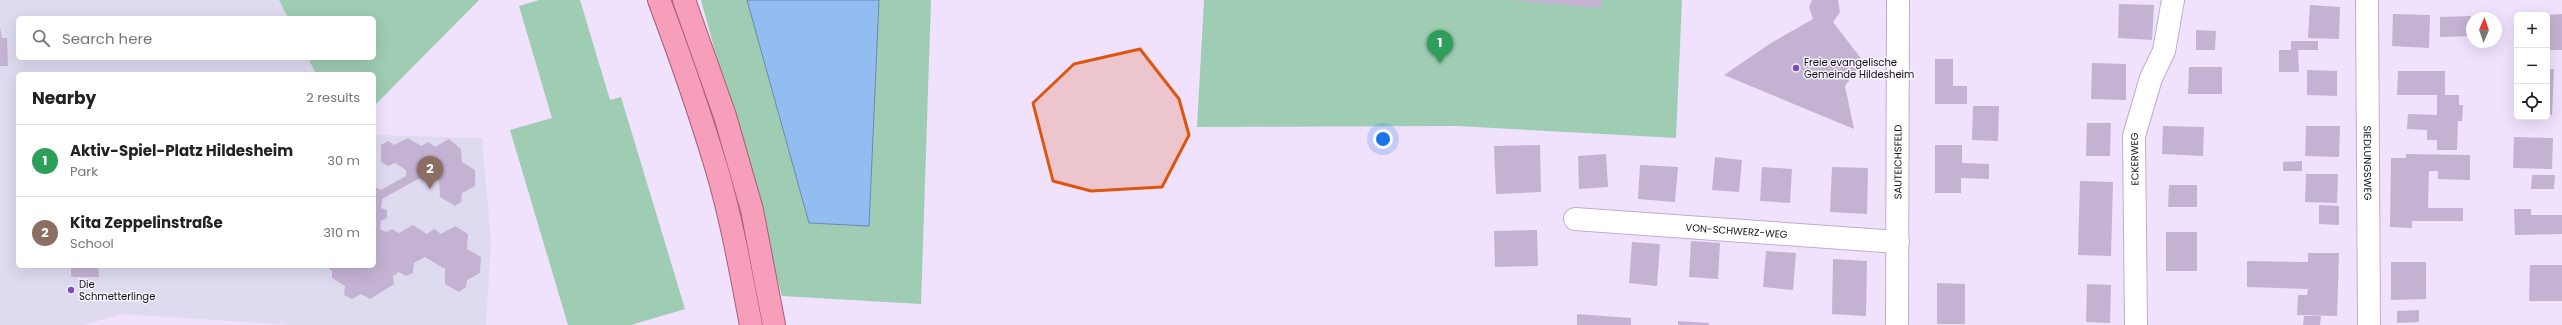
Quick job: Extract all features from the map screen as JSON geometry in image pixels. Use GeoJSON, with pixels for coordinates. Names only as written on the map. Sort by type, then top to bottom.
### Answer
{"type":"FeatureCollection","features":[{"type":"Feature","properties":{"kind":"highway"},"geometry":{"type":"LineString","coordinates":[[659,0],[718,171],[729,213],[751,325]]}},
{"type":"Feature","properties":{"kind":"highway"},"geometry":{"type":"LineString","coordinates":[[684,0],[721,101],[752,210],[774,325]]}},
{"type":"Feature","properties":{"kind":"street","name":"SAUTEICHSFELD"},"geometry":{"type":"LineString","coordinates":[[1897,325],[1898,0]]}},
{"type":"Feature","properties":{"kind":"street","name":"ECKERWEG"},"geometry":{"type":"LineString","coordinates":[[2136,325],[2134,136],[2152,78],[2164,51],[2173,0]]}},
{"type":"Feature","properties":{"kind":"street","name":"SIEDLUNGSWEG"},"geometry":{"type":"LineString","coordinates":[[2368,0],[2369,325]]}},
{"type":"Feature","properties":{"kind":"street","name":"VON-SCHWERZ-WEG"},"geometry":{"type":"LineString","coordinates":[[1575,219],[1898,242]]}},
{"type":"Feature","properties":{"kind":"highlighted area"},"geometry":{"type":"Polygon","coordinates":[[[1140,49],[1179,99],[1189,135],[1162,187],[1091,191],[1053,181],[1033,103],[1074,64],[1140,49]]]}},
{"type":"Feature","properties":{"kind":"shaded area"},"geometry":{"type":"Polygon","coordinates":[[[0,0],[279,0],[287,16],[16,16],[16,60],[309,60],[315,72],[16,72],[16,268],[376,268],[376,135],[482,138],[491,241],[486,325],[291,325],[121,314],[85,325],[0,325],[0,0]]]}},
{"type":"Feature","properties":{"kind":"green space"},"geometry":{"type":"Polygon","coordinates":[[[279,0],[479,0],[376,104],[376,72],[315,72],[309,60],[376,60],[376,16],[287,16],[279,0]]]}},
{"type":"Feature","properties":{"kind":"green space"},"geometry":{"type":"Polygon","coordinates":[[[539,0],[580,0],[610,100],[621,97],[685,309],[631,325],[568,325],[510,130],[552,118],[519,6],[539,0]]]}},
{"type":"Feature","properties":{"kind":"green space"},"geometry":{"type":"Polygon","coordinates":[[[701,0],[931,0],[921,304],[782,296],[701,0]]]}},
{"type":"Feature","properties":{"kind":"green space"},"geometry":{"type":"Polygon","coordinates":[[[1204,0],[1682,0],[1676,138],[1457,126],[1197,127],[1204,0]]]}},
{"type":"Feature","properties":{"kind":"water"},"geometry":{"type":"Polygon","coordinates":[[[747,0],[879,0],[869,226],[809,223],[747,0]]]}},
{"type":"Feature","properties":{"kind":"building"},"geometry":{"type":"Polygon","coordinates":[[[1509,0],[1602,0],[1602,8],[1509,0]]]}},
{"type":"Feature","properties":{"kind":"building","name":"Freie evangelische Gemeinde Hildesheim"},"geometry":{"type":"Polygon","coordinates":[[[1812,0],[1838,0],[1840,12],[1833,22],[1863,61],[1845,86],[1854,129],[1724,75],[1771,43],[1813,19],[1809,7],[1812,0]]]}},
{"type":"Feature","properties":{"kind":"building"},"geometry":{"type":"Polygon","coordinates":[[[2119,4],[2154,5],[2152,40],[2118,38],[2119,4]]]}},
{"type":"Feature","properties":{"kind":"building"},"geometry":{"type":"Polygon","coordinates":[[[2310,5],[2340,7],[2339,39],[2308,38],[2310,5]]]}},
{"type":"Feature","properties":{"kind":"building"},"geometry":{"type":"Polygon","coordinates":[[[2393,14],[2430,15],[2429,48],[2392,46],[2393,14]]]}},
{"type":"Feature","properties":{"kind":"building"},"geometry":{"type":"Polygon","coordinates":[[[2562,14],[2562,50],[2550,50],[2550,15],[2562,14]]]}},
{"type":"Feature","properties":{"kind":"building"},"geometry":{"type":"Polygon","coordinates":[[[2466,16],[2466,36],[2440,37],[2440,17],[2466,16]]]}},
{"type":"Feature","properties":{"kind":"building"},"geometry":{"type":"Polygon","coordinates":[[[0,27],[2,38],[7,38],[8,66],[0,66],[0,27]]]}},
{"type":"Feature","properties":{"kind":"building"},"geometry":{"type":"Polygon","coordinates":[[[2196,30],[2216,31],[2215,50],[2196,50],[2196,30]]]}},
{"type":"Feature","properties":{"kind":"building"},"geometry":{"type":"Polygon","coordinates":[[[2291,41],[2318,41],[2318,50],[2298,50],[2299,72],[2279,72],[2279,50],[2291,50],[2291,41]]]}},
{"type":"Feature","properties":{"kind":"building"},"geometry":{"type":"Polygon","coordinates":[[[1935,59],[1953,59],[1953,86],[1967,86],[1967,104],[1935,104],[1935,59]]]}},
{"type":"Feature","properties":{"kind":"building"},"geometry":{"type":"Polygon","coordinates":[[[2092,63],[2126,64],[2126,100],[2091,99],[2092,63]]]}},
{"type":"Feature","properties":{"kind":"building"},"geometry":{"type":"Polygon","coordinates":[[[2189,67],[2222,67],[2222,94],[2188,94],[2189,67]]]}},
{"type":"Feature","properties":{"kind":"building"},"geometry":{"type":"Polygon","coordinates":[[[2550,69],[2554,69],[2552,115],[2550,115],[2550,69]]]}},
{"type":"Feature","properties":{"kind":"building"},"geometry":{"type":"Polygon","coordinates":[[[2307,70],[2337,71],[2337,96],[2307,95],[2307,70]]]}},
{"type":"Feature","properties":{"kind":"building"},"geometry":{"type":"Polygon","coordinates":[[[2398,71],[2445,71],[2445,95],[2459,95],[2459,105],[2463,105],[2462,121],[2458,121],[2457,150],[2437,150],[2437,140],[2427,140],[2427,130],[2407,129],[2408,114],[2437,115],[2437,95],[2397,95],[2398,71]]]}},
{"type":"Feature","properties":{"kind":"building"},"geometry":{"type":"Polygon","coordinates":[[[1973,106],[1999,106],[1998,141],[1972,140],[1973,106]]]}},
{"type":"Feature","properties":{"kind":"building"},"geometry":{"type":"Polygon","coordinates":[[[2087,123],[2111,123],[2110,156],[2086,156],[2087,123]]]}},
{"type":"Feature","properties":{"kind":"building"},"geometry":{"type":"Polygon","coordinates":[[[2163,126],[2204,127],[2203,156],[2162,154],[2163,126]]]}},
{"type":"Feature","properties":{"kind":"building"},"geometry":{"type":"Polygon","coordinates":[[[2306,126],[2340,126],[2339,157],[2305,156],[2306,126]]]}},
{"type":"Feature","properties":{"kind":"building"},"geometry":{"type":"Polygon","coordinates":[[[2514,137],[2553,138],[2552,169],[2513,168],[2514,137]]]}},
{"type":"Feature","properties":{"kind":"building"},"geometry":{"type":"Polygon","coordinates":[[[408,138],[421,146],[428,142],[435,147],[449,139],[461,149],[462,162],[475,170],[475,186],[462,193],[461,202],[455,206],[440,197],[439,180],[427,174],[382,199],[381,208],[387,210],[387,218],[381,221],[380,229],[386,232],[392,229],[399,233],[413,225],[427,234],[434,229],[441,234],[455,226],[468,234],[467,249],[481,257],[480,273],[467,280],[466,287],[459,292],[445,284],[445,269],[425,257],[414,263],[413,273],[406,276],[399,272],[393,276],[394,284],[370,299],[361,294],[352,299],[344,295],[345,286],[332,278],[332,271],[328,268],[376,268],[376,187],[381,190],[406,176],[406,170],[395,163],[388,166],[381,162],[381,145],[388,141],[394,145],[408,138]]]}},
{"type":"Feature","properties":{"kind":"building"},"geometry":{"type":"Polygon","coordinates":[[[1540,145],[1541,192],[1496,194],[1494,146],[1540,145]]]}},
{"type":"Feature","properties":{"kind":"building"},"geometry":{"type":"Polygon","coordinates":[[[1935,145],[1962,145],[1962,163],[1989,164],[1989,179],[1961,178],[1961,193],[1935,193],[1935,145]]]}},
{"type":"Feature","properties":{"kind":"building"},"geometry":{"type":"Polygon","coordinates":[[[1606,154],[1608,187],[1579,189],[1578,156],[1606,154]]]}},
{"type":"Feature","properties":{"kind":"building"},"geometry":{"type":"Polygon","coordinates":[[[2406,154],[2470,155],[2470,180],[2438,179],[2438,171],[2429,171],[2428,208],[2463,208],[2463,221],[2412,221],[2412,228],[2390,227],[2391,158],[2406,158],[2406,154]]]}},
{"type":"Feature","properties":{"kind":"building"},"geometry":{"type":"Polygon","coordinates":[[[1715,157],[1742,160],[1739,192],[1712,190],[1715,157]]]}},
{"type":"Feature","properties":{"kind":"building"},"geometry":{"type":"Polygon","coordinates":[[[2302,161],[2302,171],[2283,171],[2283,162],[2302,161]]]}},
{"type":"Feature","properties":{"kind":"building"},"geometry":{"type":"Polygon","coordinates":[[[1640,165],[1678,167],[1675,202],[1638,199],[1640,165]]]}},
{"type":"Feature","properties":{"kind":"building"},"geometry":{"type":"Polygon","coordinates":[[[1762,167],[1792,169],[1790,203],[1760,201],[1762,167]]]}},
{"type":"Feature","properties":{"kind":"building"},"geometry":{"type":"Polygon","coordinates":[[[1832,167],[1868,168],[1867,214],[1830,212],[1832,167]]]}},
{"type":"Feature","properties":{"kind":"building"},"geometry":{"type":"Polygon","coordinates":[[[2306,174],[2338,174],[2337,203],[2305,202],[2306,174]]]}},
{"type":"Feature","properties":{"kind":"building"},"geometry":{"type":"Polygon","coordinates":[[[2532,175],[2555,175],[2554,189],[2531,189],[2532,175]]]}},
{"type":"Feature","properties":{"kind":"building"},"geometry":{"type":"Polygon","coordinates":[[[2080,181],[2113,182],[2111,256],[2078,255],[2080,181]]]}},
{"type":"Feature","properties":{"kind":"building"},"geometry":{"type":"Polygon","coordinates":[[[2169,185],[2197,185],[2197,207],[2168,207],[2169,185]]]}},
{"type":"Feature","properties":{"kind":"building"},"geometry":{"type":"Polygon","coordinates":[[[2319,205],[2339,206],[2339,225],[2319,224],[2319,205]]]}},
{"type":"Feature","properties":{"kind":"building"},"geometry":{"type":"Polygon","coordinates":[[[2514,209],[2531,209],[2531,215],[2562,215],[2562,234],[2515,235],[2514,209]]]}},
{"type":"Feature","properties":{"kind":"building"},"geometry":{"type":"Polygon","coordinates":[[[1537,230],[1538,266],[1495,267],[1494,231],[1537,230]]]}},
{"type":"Feature","properties":{"kind":"building"},"geometry":{"type":"Polygon","coordinates":[[[2166,232],[2197,232],[2197,271],[2166,271],[2166,232]]]}},
{"type":"Feature","properties":{"kind":"building"},"geometry":{"type":"Polygon","coordinates":[[[1691,241],[1720,243],[1718,279],[1689,277],[1691,241]]]}},
{"type":"Feature","properties":{"kind":"building"},"geometry":{"type":"Polygon","coordinates":[[[1632,242],[1660,244],[1657,286],[1629,283],[1632,242]]]}},
{"type":"Feature","properties":{"kind":"building"},"geometry":{"type":"Polygon","coordinates":[[[1766,251],[1796,253],[1793,290],[1763,287],[1766,251]]]}},
{"type":"Feature","properties":{"kind":"building"},"geometry":{"type":"Polygon","coordinates":[[[2308,253],[2339,253],[2337,316],[2297,315],[2298,295],[2307,295],[2308,289],[2247,287],[2247,261],[2308,262],[2308,253]]]}},
{"type":"Feature","properties":{"kind":"building"},"geometry":{"type":"Polygon","coordinates":[[[1833,259],[1867,261],[1866,316],[1832,314],[1833,259]]]}},
{"type":"Feature","properties":{"kind":"building"},"geometry":{"type":"Polygon","coordinates":[[[2391,262],[2426,262],[2426,299],[2391,300],[2391,262]]]}},
{"type":"Feature","properties":{"kind":"building"},"geometry":{"type":"Polygon","coordinates":[[[2530,265],[2562,265],[2562,301],[2529,301],[2530,265]]]}},
{"type":"Feature","properties":{"kind":"building"},"geometry":{"type":"Polygon","coordinates":[[[71,268],[98,268],[99,277],[71,277],[71,268]]]}},
{"type":"Feature","properties":{"kind":"building"},"geometry":{"type":"Polygon","coordinates":[[[1937,283],[1965,284],[1965,324],[1937,324],[1937,283]]]}},
{"type":"Feature","properties":{"kind":"building"},"geometry":{"type":"Polygon","coordinates":[[[2087,284],[2111,285],[2110,323],[2086,322],[2087,284]]]}},
{"type":"Feature","properties":{"kind":"building"},"geometry":{"type":"Polygon","coordinates":[[[2419,310],[2419,322],[2397,323],[2397,311],[2419,310]]]}},
{"type":"Feature","properties":{"kind":"building"},"geometry":{"type":"Polygon","coordinates":[[[1577,314],[1631,318],[1631,325],[1577,325],[1577,314]]]}},
{"type":"Feature","properties":{"kind":"building"},"geometry":{"type":"Polygon","coordinates":[[[2304,316],[2321,316],[2320,325],[2303,325],[2304,316]]]}},
{"type":"Feature","properties":{"kind":"building"},"geometry":{"type":"Polygon","coordinates":[[[1678,321],[1709,323],[1709,325],[1678,325],[1678,321]]]}},
{"type":"Feature","properties":{"kind":"place","name":"Aktiv-Spiel-Platz Hildesheim"},"geometry":{"type":"Point","coordinates":[1440,63]}},
{"type":"Feature","properties":{"kind":"place","name":"Freie evangelische Gemeinde Hildesheim"},"geometry":{"type":"Point","coordinates":[1796,68]}},
{"type":"Feature","properties":{"kind":"place","name":"Kita Zeppelinstraße"},"geometry":{"type":"Point","coordinates":[430,189]}},
{"type":"Feature","properties":{"kind":"place","name":"Die Schmetterlinge"},"geometry":{"type":"Point","coordinates":[71,290]}}]}
